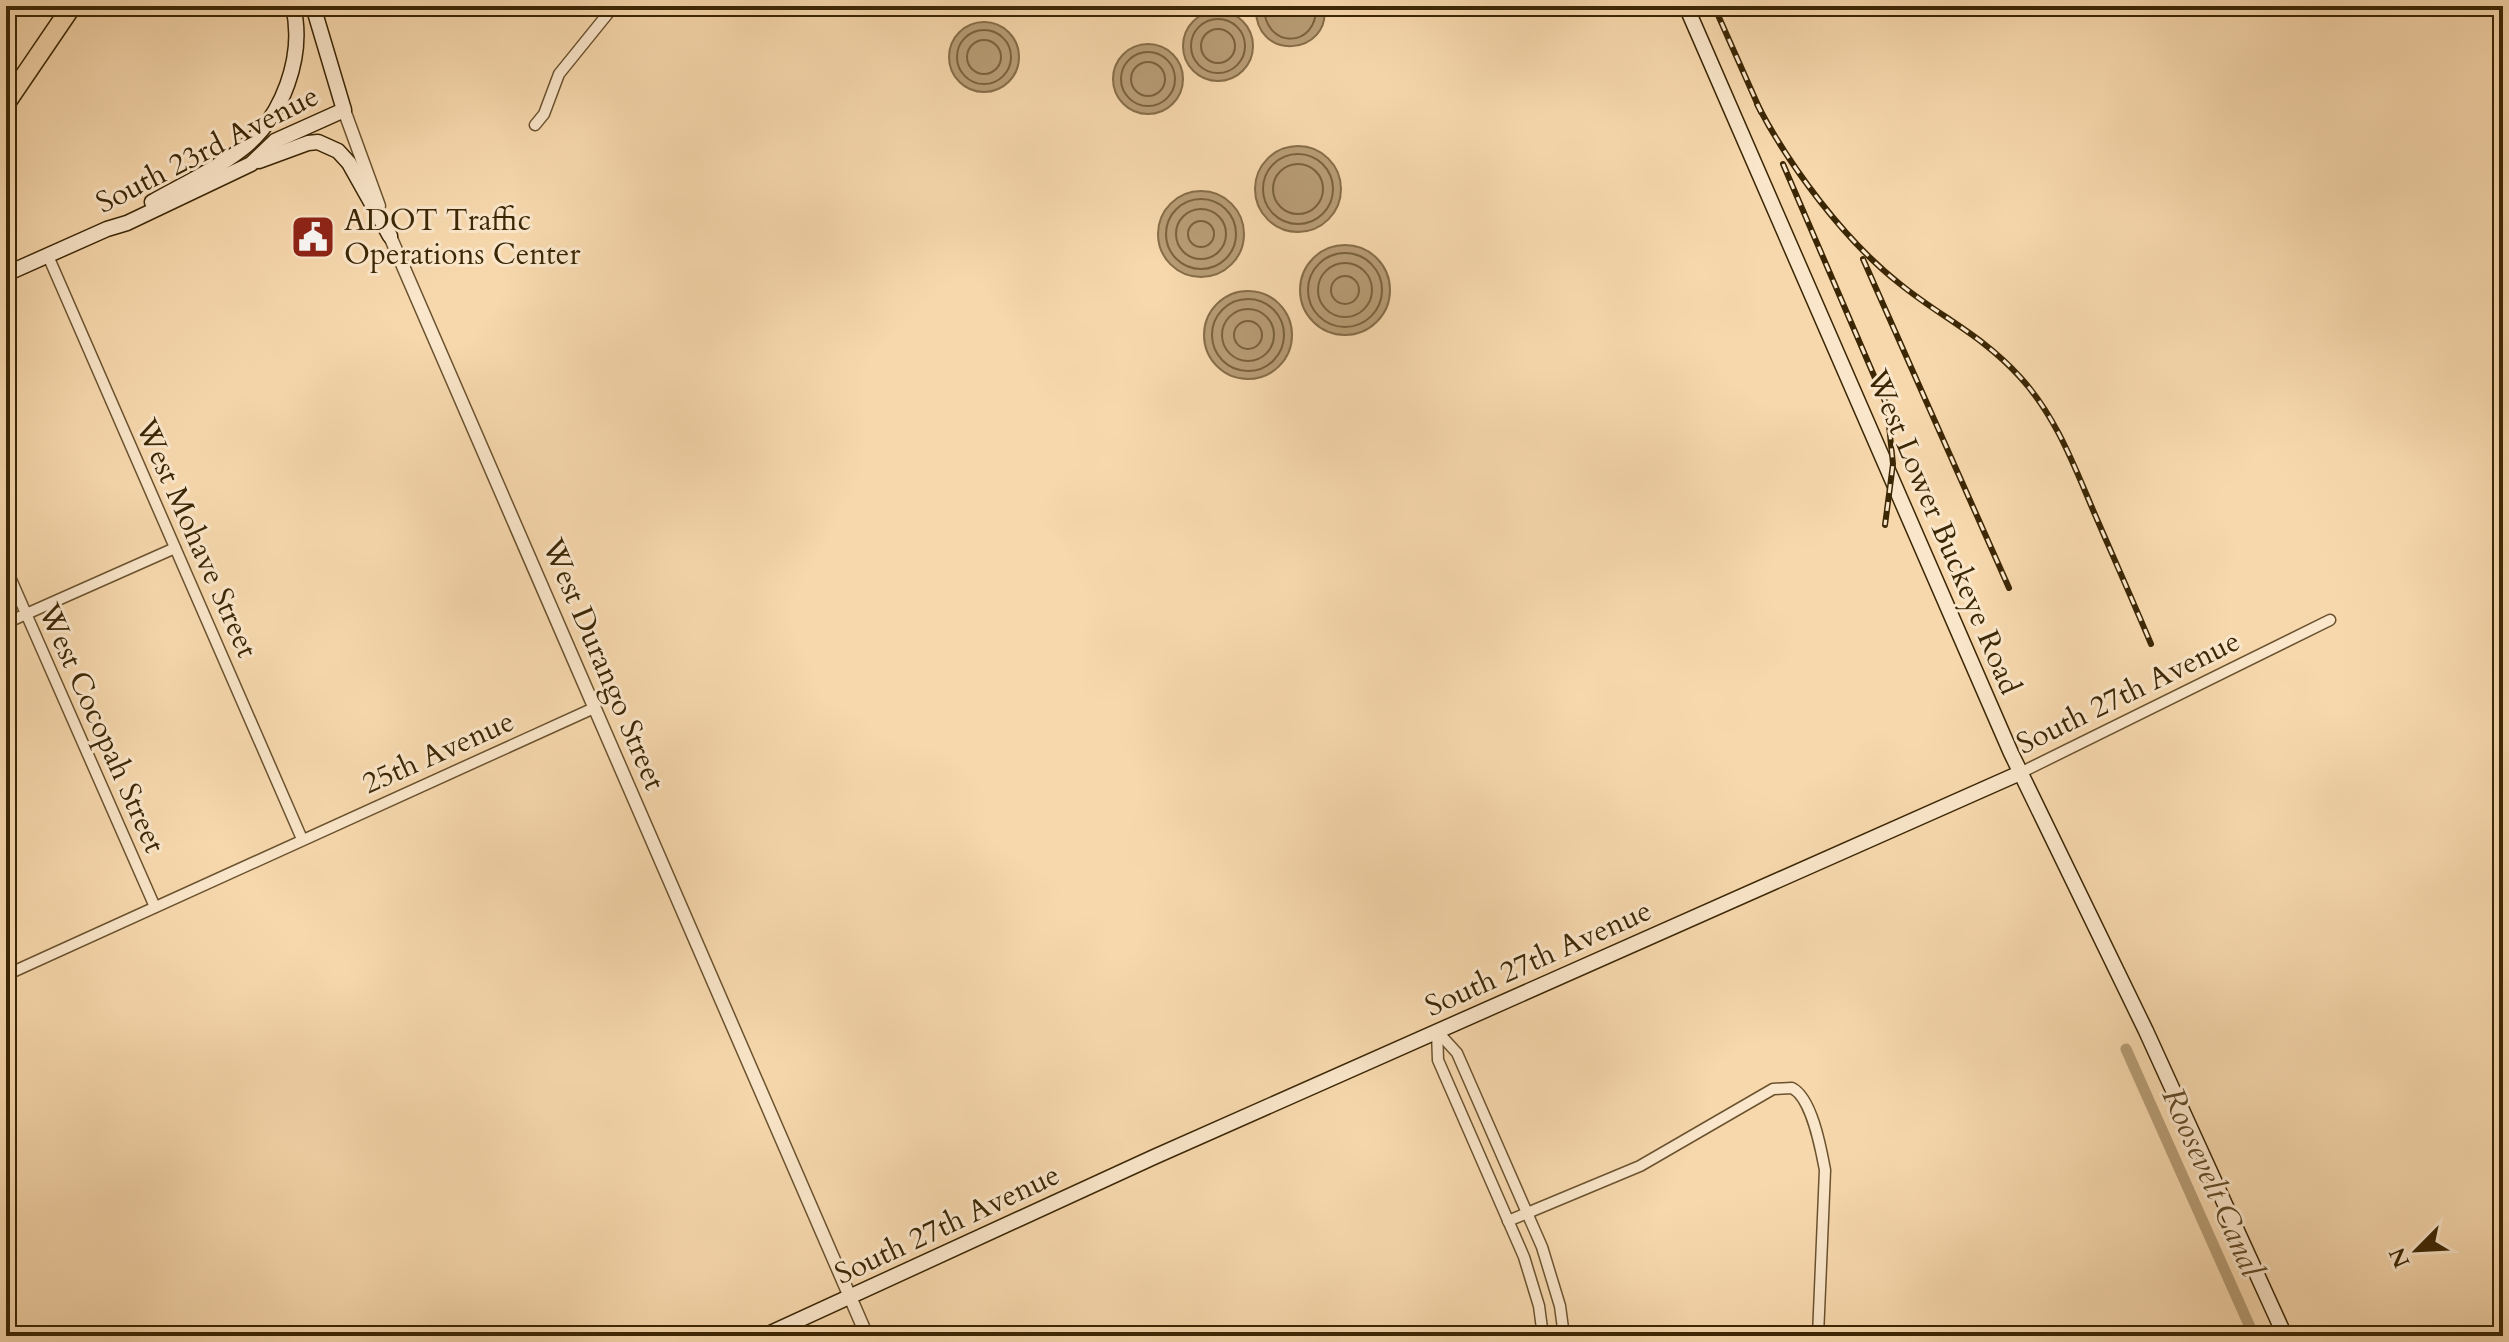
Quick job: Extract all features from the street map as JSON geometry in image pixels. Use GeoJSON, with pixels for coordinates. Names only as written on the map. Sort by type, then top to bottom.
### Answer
{"type":"FeatureCollection","features":[{"type":"Feature","properties":{"kind":"highway"},"geometry":{"type":"LineString","coordinates":[[6,103],[72,6]]}},
{"type":"Feature","properties":{"kind":"main road"},"geometry":{"type":"LineString","coordinates":[[107,229],[224,162],[260,132],[278,106],[290,76],[296,42],[293,6]]}},
{"type":"Feature","properties":{"kind":"main road","name":"West Durango Street"},"geometry":{"type":"LineString","coordinates":[[313,6],[344,110]]}},
{"type":"Feature","properties":{"kind":"main road","name":"West Lower Buckeye Road"},"geometry":{"type":"LineString","coordinates":[[1686,6],[2020,773],[2146,1031],[2285,1336]]}},
{"type":"Feature","properties":{"kind":"main road","name":"South 23rd Avenue"},"geometry":{"type":"LineString","coordinates":[[6,274],[127,223],[251,164],[275,141],[344,110]]}},
{"type":"Feature","properties":{"kind":"main road"},"geometry":{"type":"LineString","coordinates":[[251,164],[308,143],[318,142],[338,151],[349,163],[390,236]]}},
{"type":"Feature","properties":{"kind":"main road","name":"South 27th Avenue"},"geometry":{"type":"LineString","coordinates":[[764,1336],[1154,1157],[2020,773]]}},
{"type":"Feature","properties":{"kind":"street"},"geometry":{"type":"LineString","coordinates":[[535,125],[544,114],[559,74],[614,6]]}},
{"type":"Feature","properties":{"kind":"street","name":"West Durango Street"},"geometry":{"type":"LineString","coordinates":[[344,110],[390,236],[867,1336]]}},
{"type":"Feature","properties":{"kind":"street","name":"West Mohave Street"},"geometry":{"type":"LineString","coordinates":[[48,256],[302,839]]}},
{"type":"Feature","properties":{"kind":"street"},"geometry":{"type":"LineString","coordinates":[[6,623],[175,548]]}},
{"type":"Feature","properties":{"kind":"street","name":"West Cocopah Street"},"geometry":{"type":"LineString","coordinates":[[6,568],[155,907]]}},
{"type":"Feature","properties":{"kind":"street","name":"South 27th Avenue"},"geometry":{"type":"LineString","coordinates":[[2020,773],[2330,620]]}},
{"type":"Feature","properties":{"kind":"street","name":"25th Avenue"},"geometry":{"type":"LineString","coordinates":[[7,972],[594,708]]}},
{"type":"Feature","properties":{"kind":"street"},"geometry":{"type":"LineString","coordinates":[[1437,1031],[1457,1053],[1527,1214],[1553,1279],[1564,1336]]}},
{"type":"Feature","properties":{"kind":"street"},"geometry":{"type":"LineString","coordinates":[[1437,1031],[1438,1060],[1532,1281],[1543,1336]]}},
{"type":"Feature","properties":{"kind":"street"},"geometry":{"type":"LineString","coordinates":[[1508,1221],[1640,1166],[1773,1089],[1792,1088],[1804,1098],[1820,1144],[1825,1170],[1818,1336]]}},
{"type":"Feature","properties":{"kind":"water"},"geometry":{"type":"Polygon","coordinates":[[[1256,6],[1324,6],[1323,23],[1316,35],[1305,43],[1292,46],[1278,44],[1266,37],[1258,24],[1256,6]]]}},
{"type":"Feature","properties":{"kind":"water"},"geometry":{"type":"Polygon","coordinates":[[[1218,11],[1243,21],[1253,46],[1243,71],[1218,81],[1193,71],[1183,46],[1193,21],[1218,11]]]}},
{"type":"Feature","properties":{"kind":"water"},"geometry":{"type":"Polygon","coordinates":[[[984,22],[1009,32],[1019,57],[1009,82],[984,92],[959,82],[949,57],[959,32],[984,22]]]}},
{"type":"Feature","properties":{"kind":"water"},"geometry":{"type":"Polygon","coordinates":[[[1148,44],[1173,54],[1183,79],[1173,104],[1148,114],[1123,104],[1113,79],[1123,54],[1148,44]]]}},
{"type":"Feature","properties":{"kind":"water"},"geometry":{"type":"Polygon","coordinates":[[[1298,146],[1322,153],[1334,165],[1341,189],[1334,213],[1322,225],[1298,232],[1274,225],[1262,213],[1255,189],[1262,165],[1274,153],[1298,146]]]}},
{"type":"Feature","properties":{"kind":"water"},"geometry":{"type":"Polygon","coordinates":[[[1193,191],[1209,191],[1232,203],[1241,217],[1244,234],[1241,251],[1232,265],[1209,277],[1193,277],[1177,270],[1165,258],[1158,242],[1158,226],[1165,210],[1177,198],[1193,191]]]}},
{"type":"Feature","properties":{"kind":"water"},"geometry":{"type":"Polygon","coordinates":[[[1345,245],[1362,249],[1377,258],[1386,273],[1390,290],[1386,307],[1377,322],[1362,331],[1345,335],[1328,331],[1313,322],[1304,307],[1300,290],[1304,273],[1313,258],[1328,249],[1345,245]]]}},
{"type":"Feature","properties":{"kind":"water"},"geometry":{"type":"Polygon","coordinates":[[[1248,291],[1265,295],[1279,304],[1288,318],[1292,335],[1288,352],[1279,366],[1265,375],[1248,379],[1231,375],[1217,366],[1208,352],[1204,335],[1208,318],[1217,304],[1231,295],[1248,291]]]}},
{"type":"Feature","properties":{"kind":"waterway","name":"Roosevelt Canal"},"geometry":{"type":"LineString","coordinates":[[2126,1049],[2254,1336]]}},
{"type":"Feature","properties":{"kind":"railway"},"geometry":{"type":"LineString","coordinates":[[1714,6],[1761,112]]}},
{"type":"Feature","properties":{"kind":"railway"},"geometry":{"type":"LineString","coordinates":[[1757,104],[1802,177],[1859,246],[1900,284],[2006,362],[2043,407],[2070,457],[2151,644]]}},
{"type":"Feature","properties":{"kind":"railway"},"geometry":{"type":"LineString","coordinates":[[1783,164],[1887,406],[1893,464],[1885,525]]}},
{"type":"Feature","properties":{"kind":"railway"},"geometry":{"type":"LineString","coordinates":[[1863,259],[2009,588]]}},
{"type":"Feature","properties":{"kind":"place","name":"ADOT Traffic Operations Center"},"geometry":{"type":"Point","coordinates":[313,237]}}]}
